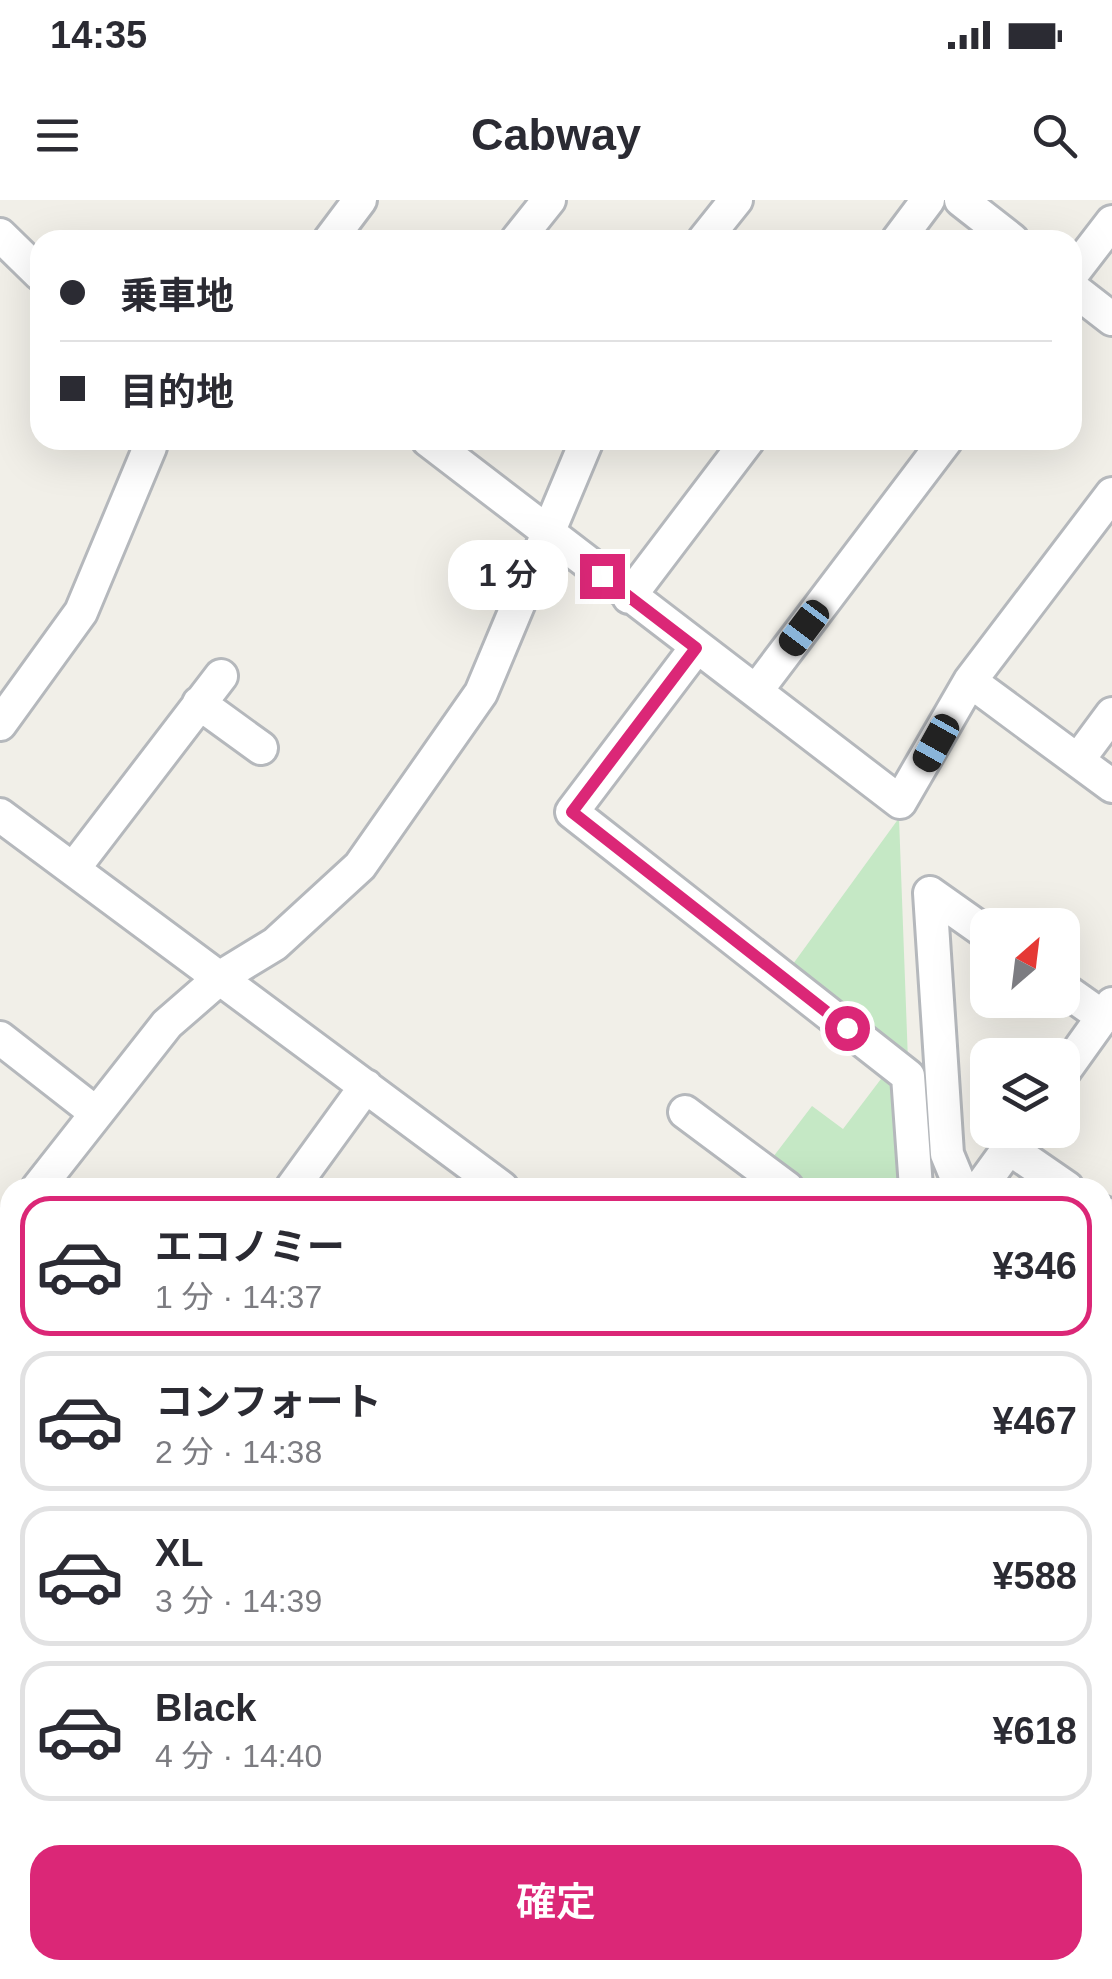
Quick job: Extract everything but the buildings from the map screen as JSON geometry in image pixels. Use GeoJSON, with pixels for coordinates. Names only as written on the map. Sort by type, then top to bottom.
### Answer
{"type":"FeatureCollection","features":[{"type":"Feature","properties":{"kind":"street"},"geometry":{"type":"LineString","coordinates":[[338,230],[360,200]]}},
{"type":"Feature","properties":{"kind":"street"},"geometry":{"type":"LineString","coordinates":[[525,230],[549,200]]}},
{"type":"Feature","properties":{"kind":"street"},"geometry":{"type":"LineString","coordinates":[[712,230],[736,200]]}},
{"type":"Feature","properties":{"kind":"street"},"geometry":{"type":"LineString","coordinates":[[906,230],[928,200]]}},
{"type":"Feature","properties":{"kind":"street"},"geometry":{"type":"LineString","coordinates":[[961,200],[999,230]]}},
{"type":"Feature","properties":{"kind":"street"},"geometry":{"type":"LineString","coordinates":[[1082,261],[1112,222]]}},
{"type":"Feature","properties":{"kind":"street"},"geometry":{"type":"LineString","coordinates":[[0,235],[30,264]]}},
{"type":"Feature","properties":{"kind":"street"},"geometry":{"type":"LineString","coordinates":[[1082,296],[1112,318]]}},
{"type":"Feature","properties":{"kind":"street"},"geometry":{"type":"LineString","coordinates":[[0,724],[81,612],[149,450]]}},
{"type":"Feature","properties":{"kind":"street"},"geometry":{"type":"LineString","coordinates":[[441,450],[900,802],[970,682],[1112,494]]}},
{"type":"Feature","properties":{"kind":"street"},"geometry":{"type":"LineString","coordinates":[[46,1178],[166,1024],[220,977],[275,944],[360,866],[481,693],[582,450]]}},
{"type":"Feature","properties":{"kind":"street"},"geometry":{"type":"LineString","coordinates":[[630,597],[740,450]]}},
{"type":"Feature","properties":{"kind":"street"},"geometry":{"type":"LineString","coordinates":[[756,691],[938,450]]}},
{"type":"Feature","properties":{"kind":"street"},"geometry":{"type":"LineString","coordinates":[[696,648],[572,812],[908,1076],[915,1178]]}},
{"type":"Feature","properties":{"kind":"street"},"geometry":{"type":"LineString","coordinates":[[74,868],[221,676]]}},
{"type":"Feature","properties":{"kind":"street"},"geometry":{"type":"LineString","coordinates":[[970,682],[1112,786]]}},
{"type":"Feature","properties":{"kind":"street"},"geometry":{"type":"LineString","coordinates":[[199,703],[260,748]]}},
{"type":"Feature","properties":{"kind":"street"},"geometry":{"type":"LineString","coordinates":[[1078,760],[1112,714]]}},
{"type":"Feature","properties":{"kind":"street"},"geometry":{"type":"LineString","coordinates":[[0,816],[489,1178]]}},
{"type":"Feature","properties":{"kind":"street"},"geometry":{"type":"LineString","coordinates":[[957,1178],[947,1154],[930,892],[970,921]]}},
{"type":"Feature","properties":{"kind":"street"},"geometry":{"type":"LineString","coordinates":[[1080,997],[1108,1011],[1080,1049]]}},
{"type":"Feature","properties":{"kind":"street"},"geometry":{"type":"LineString","coordinates":[[0,1038],[96,1112]]}},
{"type":"Feature","properties":{"kind":"street"},"geometry":{"type":"LineString","coordinates":[[299,1178],[366,1086]]}},
{"type":"Feature","properties":{"kind":"street"},"geometry":{"type":"LineString","coordinates":[[685,1112],[774,1178]]}},
{"type":"Feature","properties":{"kind":"street"},"geometry":{"type":"LineString","coordinates":[[987,1178],[1009,1148]]}},
{"type":"Feature","properties":{"kind":"street"},"geometry":{"type":"LineString","coordinates":[[1025,1148],[1057,1178]]}},
{"type":"Feature","properties":{"kind":"green space"},"geometry":{"type":"Polygon","coordinates":[[[899,818],[908,1061],[793,964],[899,818]]]}},
{"type":"Feature","properties":{"kind":"green space"},"geometry":{"type":"Polygon","coordinates":[[[884,1075],[896,1088],[900,1178],[794,1178],[770,1161],[812,1106],[843,1129],[884,1075]]]}},
{"type":"Feature","properties":{"kind":"route"},"geometry":{"type":"LineString","coordinates":[[602,576],[696,648],[572,812],[847,1028]]}}]}
